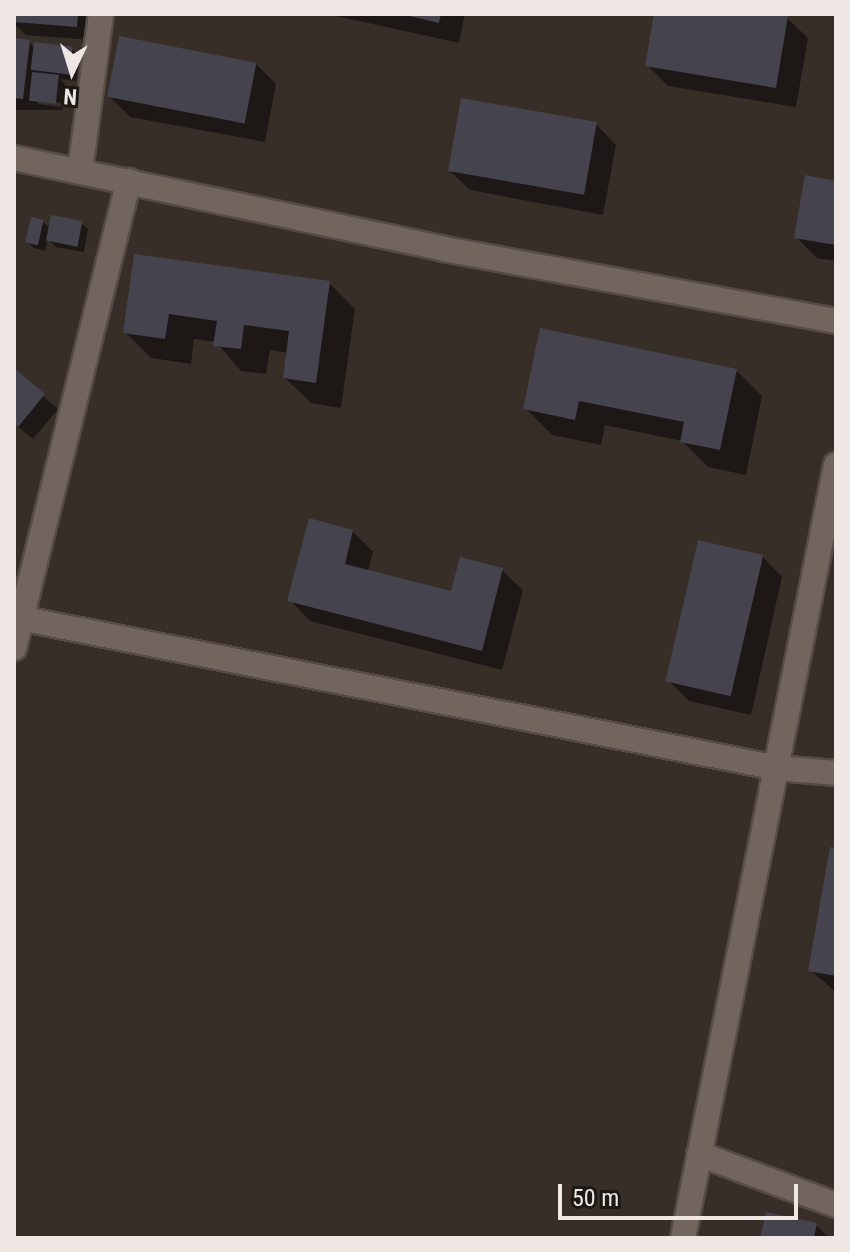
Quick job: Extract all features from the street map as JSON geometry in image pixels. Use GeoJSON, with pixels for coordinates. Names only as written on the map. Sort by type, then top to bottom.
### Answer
{"type":"FeatureCollection","features":[{"type":"Feature","properties":{"kind":"street"},"geometry":{"type":"LineString","coordinates":[[80,171],[101,14]]}},
{"type":"Feature","properties":{"kind":"street"},"geometry":{"type":"LineString","coordinates":[[14,158],[444,249],[836,321]]}},
{"type":"Feature","properties":{"kind":"street"},"geometry":{"type":"LineString","coordinates":[[14,648],[18,618],[129,181]]}},
{"type":"Feature","properties":{"kind":"street"},"geometry":{"type":"LineString","coordinates":[[683,1238],[836,465]]}},
{"type":"Feature","properties":{"kind":"street"},"geometry":{"type":"LineString","coordinates":[[18,618],[778,768],[836,773]]}},
{"type":"Feature","properties":{"kind":"street"},"geometry":{"type":"LineString","coordinates":[[699,1154],[836,1205]]}},
{"type":"Feature","properties":{"kind":"building"},"geometry":{"type":"Polygon","coordinates":[[[14,14],[78,14],[77,27],[14,22],[14,14]]]}},
{"type":"Feature","properties":{"kind":"building"},"geometry":{"type":"Polygon","coordinates":[[[401,14],[441,14],[439,23],[401,14]]]}},
{"type":"Feature","properties":{"kind":"building"},"geometry":{"type":"Polygon","coordinates":[[[654,14],[788,16],[776,88],[645,66],[654,14]]]}},
{"type":"Feature","properties":{"kind":"building"},"geometry":{"type":"Polygon","coordinates":[[[119,36],[256,63],[245,124],[107,97],[119,36]]]}},
{"type":"Feature","properties":{"kind":"building"},"geometry":{"type":"Polygon","coordinates":[[[14,38],[30,40],[23,99],[14,98],[14,38]]]}},
{"type":"Feature","properties":{"kind":"building"},"geometry":{"type":"Polygon","coordinates":[[[34,42],[73,47],[69,75],[31,70],[34,42]]]}},
{"type":"Feature","properties":{"kind":"building"},"geometry":{"type":"Polygon","coordinates":[[[32,72],[59,75],[56,104],[29,101],[32,72]]]}},
{"type":"Feature","properties":{"kind":"building"},"geometry":{"type":"Polygon","coordinates":[[[461,98],[597,122],[584,195],[448,171],[461,98]]]}},
{"type":"Feature","properties":{"kind":"building"},"geometry":{"type":"Polygon","coordinates":[[[805,175],[836,181],[836,245],[794,238],[805,175]]]}},
{"type":"Feature","properties":{"kind":"building"},"geometry":{"type":"Polygon","coordinates":[[[51,215],[82,221],[77,247],[46,241],[51,215]]]}},
{"type":"Feature","properties":{"kind":"building"},"geometry":{"type":"Polygon","coordinates":[[[31,217],[44,220],[38,245],[25,242],[31,217]]]}},
{"type":"Feature","properties":{"kind":"building"},"geometry":{"type":"Polygon","coordinates":[[[134,254],[330,281],[316,383],[283,378],[289,331],[244,325],[241,349],[213,346],[217,321],[169,314],[165,339],[123,333],[134,254]]]}},
{"type":"Feature","properties":{"kind":"building"},"geometry":{"type":"Polygon","coordinates":[[[540,328],[737,369],[720,450],[680,442],[684,422],[579,401],[575,420],[523,409],[540,328]]]}},
{"type":"Feature","properties":{"kind":"building"},"geometry":{"type":"Polygon","coordinates":[[[14,368],[45,394],[18,427],[14,424],[14,368]]]}},
{"type":"Feature","properties":{"kind":"building"},"geometry":{"type":"Polygon","coordinates":[[[309,518],[353,530],[345,564],[451,591],[460,557],[503,568],[482,651],[287,601],[309,518]]]}},
{"type":"Feature","properties":{"kind":"building"},"geometry":{"type":"Polygon","coordinates":[[[698,540],[763,555],[731,696],[665,681],[698,540]]]}},
{"type":"Feature","properties":{"kind":"building"},"geometry":{"type":"Polygon","coordinates":[[[830,847],[836,848],[836,976],[808,971],[830,847]]]}},
{"type":"Feature","properties":{"kind":"building"},"geometry":{"type":"Polygon","coordinates":[[[766,1212],[817,1223],[814,1238],[760,1238],[766,1212]]]}}]}
